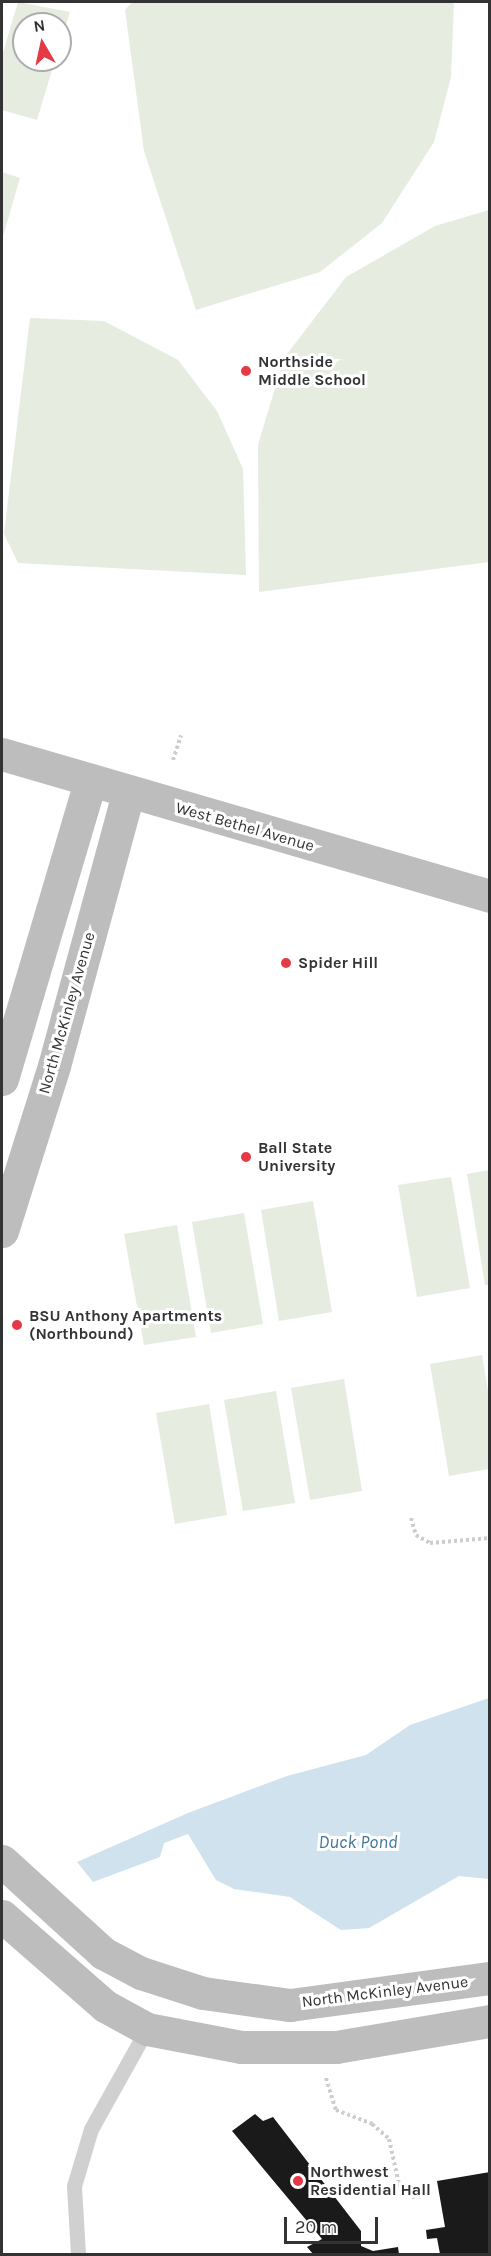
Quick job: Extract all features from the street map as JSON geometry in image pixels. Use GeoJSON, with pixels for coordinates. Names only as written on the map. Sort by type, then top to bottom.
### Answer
{"type":"FeatureCollection","features":[{"type":"Feature","properties":{"kind":"main road","name":"West Bethel Avenue"},"geometry":{"type":"LineString","coordinates":[[2,754],[128,793],[489,896]]}},
{"type":"Feature","properties":{"kind":"main road"},"geometry":{"type":"LineString","coordinates":[[2,1079],[90,781]]}},
{"type":"Feature","properties":{"kind":"main road","name":"North McKinley Avenue"},"geometry":{"type":"LineString","coordinates":[[2,1231],[54,1066],[128,793]]}},
{"type":"Feature","properties":{"kind":"main road","name":"North McKinley Avenue"},"geometry":{"type":"LineString","coordinates":[[2,1861],[102,1953],[141,1973],[203,1994],[290,2005],[489,1978]]}},
{"type":"Feature","properties":{"kind":"main road"},"geometry":{"type":"LineString","coordinates":[[2,1916],[79,1984],[147,2029],[241,2047],[336,2047],[489,2021]]}},
{"type":"Feature","properties":{"kind":"lane"},"geometry":{"type":"LineString","coordinates":[[78,2254],[74,2186],[91,2129],[147,2029]]}},
{"type":"Feature","properties":{"kind":"path"},"geometry":{"type":"LineString","coordinates":[[173,760],[181,735]]}},
{"type":"Feature","properties":{"kind":"path"},"geometry":{"type":"LineString","coordinates":[[411,1518],[416,1535],[430,1543],[489,1538]]}},
{"type":"Feature","properties":{"kind":"path"},"geometry":{"type":"LineString","coordinates":[[326,2078],[336,2109],[372,2124],[389,2139],[399,2184],[412,2197],[426,2196]]}},
{"type":"Feature","properties":{"kind":"shaded area"},"geometry":{"type":"Polygon","coordinates":[[[18,2],[70,12],[15,12],[18,2]]]}},
{"type":"Feature","properties":{"kind":"shaded area"},"geometry":{"type":"Polygon","coordinates":[[[132,2],[454,2],[451,77],[434,142],[382,223],[320,272],[196,310],[144,151],[125,10],[132,2]]]}},
{"type":"Feature","properties":{"kind":"shaded area"},"geometry":{"type":"Polygon","coordinates":[[[12,22],[12,72],[51,72],[37,120],[2,110],[2,56],[12,22]]]}},
{"type":"Feature","properties":{"kind":"shaded area"},"geometry":{"type":"Polygon","coordinates":[[[2,172],[20,178],[2,240],[2,172]]]}},
{"type":"Feature","properties":{"kind":"shaded area"},"geometry":{"type":"Polygon","coordinates":[[[489,210],[489,562],[259,592],[258,445],[284,358],[346,277],[435,226],[489,210]]]}},
{"type":"Feature","properties":{"kind":"shaded area"},"geometry":{"type":"Polygon","coordinates":[[[30,318],[104,321],[178,360],[217,411],[243,469],[246,575],[18,563],[4,534],[30,318]]]}},
{"type":"Feature","properties":{"kind":"shaded area"},"geometry":{"type":"Polygon","coordinates":[[[489,1170],[490,1285],[485,1285],[467,1174],[489,1170]]]}},
{"type":"Feature","properties":{"kind":"shaded area"},"geometry":{"type":"Polygon","coordinates":[[[451,1177],[470,1288],[417,1297],[398,1185],[451,1177]]]}},
{"type":"Feature","properties":{"kind":"shaded area"},"geometry":{"type":"Polygon","coordinates":[[[313,1201],[332,1312],[279,1321],[261,1210],[313,1201]]]}},
{"type":"Feature","properties":{"kind":"shaded area"},"geometry":{"type":"Polygon","coordinates":[[[244,1213],[263,1324],[211,1333],[192,1222],[244,1213]]]}},
{"type":"Feature","properties":{"kind":"shaded area"},"geometry":{"type":"Polygon","coordinates":[[[177,1225],[196,1337],[144,1345],[124,1234],[177,1225]]]}},
{"type":"Feature","properties":{"kind":"shaded area"},"geometry":{"type":"Polygon","coordinates":[[[482,1355],[489,1397],[489,1469],[449,1476],[430,1364],[482,1355]]]}},
{"type":"Feature","properties":{"kind":"shaded area"},"geometry":{"type":"Polygon","coordinates":[[[344,1379],[362,1491],[310,1500],[291,1388],[344,1379]]]}},
{"type":"Feature","properties":{"kind":"shaded area"},"geometry":{"type":"Polygon","coordinates":[[[276,1391],[295,1503],[243,1511],[224,1400],[276,1391]]]}},
{"type":"Feature","properties":{"kind":"shaded area"},"geometry":{"type":"Polygon","coordinates":[[[209,1404],[227,1515],[175,1524],[156,1413],[209,1404]]]}},
{"type":"Feature","properties":{"kind":"water","name":"Duck Pond"},"geometry":{"type":"Polygon","coordinates":[[[489,1698],[489,1879],[459,1876],[369,1928],[341,1930],[290,1897],[234,1889],[216,1880],[188,1834],[164,1843],[160,1857],[93,1882],[77,1862],[188,1813],[287,1776],[366,1755],[410,1725],[489,1698]]]}},
{"type":"Feature","properties":{"kind":"building","name":"Northwest Residential Hall"},"geometry":{"type":"Polygon","coordinates":[[[255,2114],[263,2121],[273,2117],[361,2231],[361,2246],[373,2251],[398,2247],[399,2254],[313,2254],[307,2247],[322,2239],[232,2131],[255,2114]]]}},
{"type":"Feature","properties":{"kind":"building","name":"Northwest Residential Hall"},"geometry":{"type":"Polygon","coordinates":[[[490,2172],[490,2254],[440,2254],[437,2238],[427,2239],[426,2230],[445,2227],[437,2181],[490,2172]]]}},
{"type":"Feature","properties":{"kind":"place","name":"Northside Middle School"},"geometry":{"type":"Point","coordinates":[246,371]}},
{"type":"Feature","properties":{"kind":"place","name":"Spider Hill"},"geometry":{"type":"Point","coordinates":[286,963]}},
{"type":"Feature","properties":{"kind":"place","name":"Ball State University"},"geometry":{"type":"Point","coordinates":[246,1157]}},
{"type":"Feature","properties":{"kind":"place","name":"BSU Anthony Apartments (Northbound)"},"geometry":{"type":"Point","coordinates":[17,1325]}},
{"type":"Feature","properties":{"kind":"place","name":"Northwest Residential Hall"},"geometry":{"type":"Point","coordinates":[298,2181]}}]}
